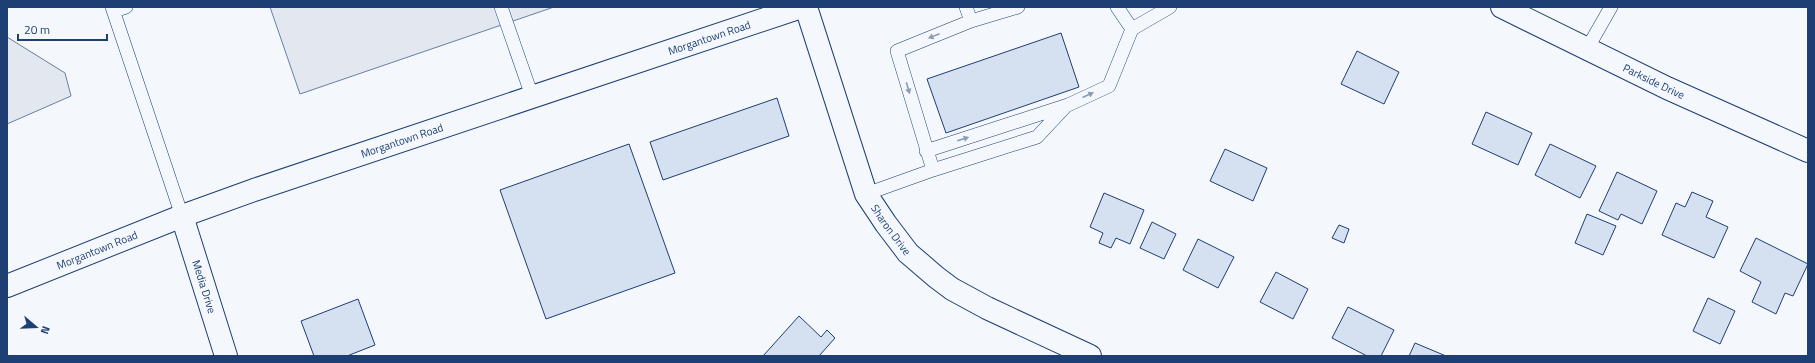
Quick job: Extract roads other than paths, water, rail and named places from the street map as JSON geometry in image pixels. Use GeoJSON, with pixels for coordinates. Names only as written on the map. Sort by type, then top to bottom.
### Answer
{"type":"FeatureCollection","features":[{"type":"Feature","properties":{"kind":"street","name":"Morgantown Road"},"geometry":{"type":"LineString","coordinates":[[7,286],[182,216],[532,96],[801,7]]}},
{"type":"Feature","properties":{"kind":"street","name":"Sharon Drive"},"geometry":{"type":"LineString","coordinates":[[806,7],[866,194],[908,253],[952,289],[987,308],[1090,356]]}},
{"type":"Feature","properties":{"kind":"street","name":"Parkside Drive"},"geometry":{"type":"LineString","coordinates":[[1502,7],[1667,88],[1807,148]]}},
{"type":"Feature","properties":{"kind":"street","name":"Media Drive"},"geometry":{"type":"LineString","coordinates":[[182,216],[226,356]]}},
{"type":"Feature","properties":{"kind":"lane"},"geometry":{"type":"LineString","coordinates":[[501,7],[532,96]]}},
{"type":"Feature","properties":{"kind":"lane"},"geometry":{"type":"LineString","coordinates":[[966,7],[971,21]]}},
{"type":"Feature","properties":{"kind":"lane"},"geometry":{"type":"LineString","coordinates":[[933,170],[897,51],[971,21],[1018,7]]}},
{"type":"Feature","properties":{"kind":"lane"},"geometry":{"type":"LineString","coordinates":[[1117,7],[1132,29]]}},
{"type":"Feature","properties":{"kind":"lane"},"geometry":{"type":"LineString","coordinates":[[926,151],[1068,105],[1109,86],[1132,29],[1170,7]]}},
{"type":"Feature","properties":{"kind":"lane"},"geometry":{"type":"LineString","coordinates":[[1587,49],[1611,7]]}},
{"type":"Feature","properties":{"kind":"lane"},"geometry":{"type":"LineString","coordinates":[[117,8],[182,216]]}},
{"type":"Feature","properties":{"kind":"lane"},"geometry":{"type":"LineString","coordinates":[[866,194],[933,170],[1037,137],[1068,105]]}}]}
